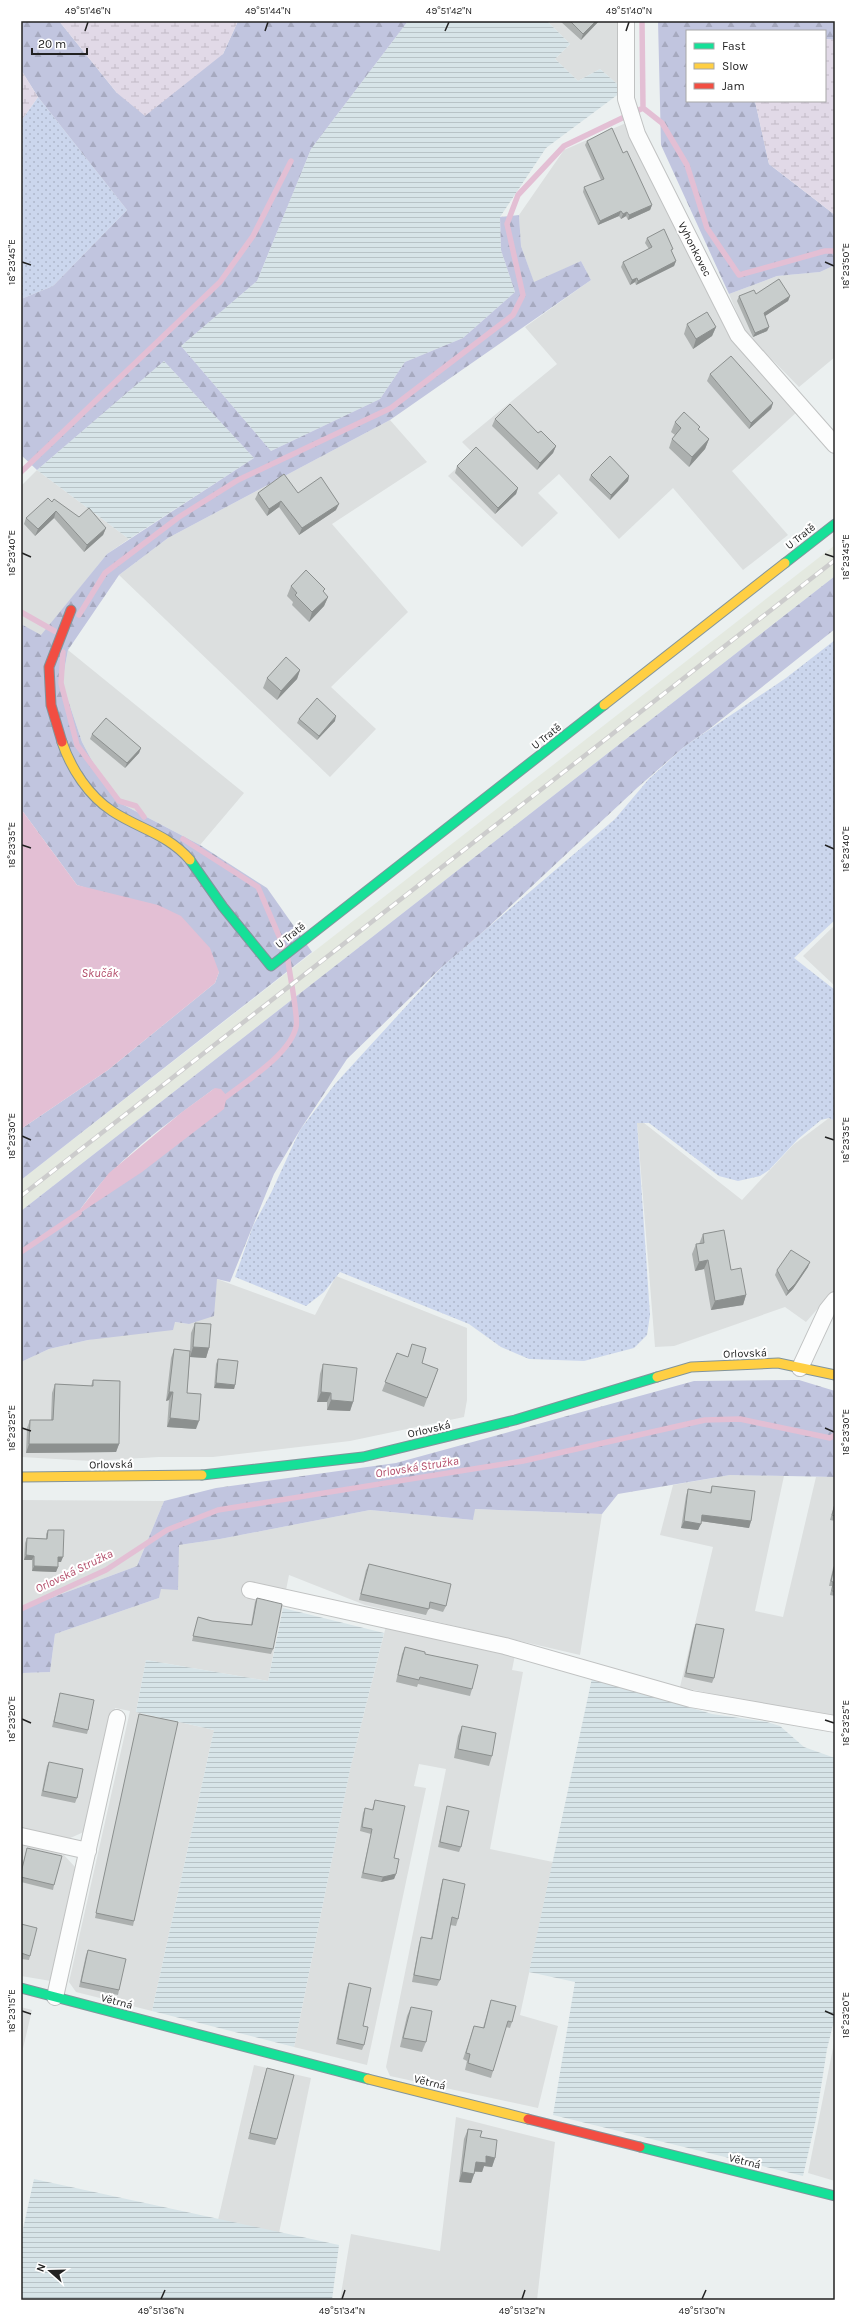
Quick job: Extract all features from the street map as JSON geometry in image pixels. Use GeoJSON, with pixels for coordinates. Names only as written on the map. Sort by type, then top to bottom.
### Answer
{"type":"FeatureCollection","features":[{"type":"Feature","properties":{"kind":"street","name":"Vyhonkovec"},"geometry":{"type":"LineString","coordinates":[[626,21],[627,102],[634,125],[738,334],[835,445]]}},
{"type":"Feature","properties":{"kind":"street","name":"U Tratě"},"geometry":{"type":"LineString","coordinates":[[71,610],[50,666],[51,698],[56,723],[78,776],[92,794],[112,810],[154,830],[178,847],[193,863],[223,907],[274,964],[835,524]]}},
{"type":"Feature","properties":{"kind":"street"},"geometry":{"type":"LineString","coordinates":[[800,1368],[827,1310],[835,1300]]}},
{"type":"Feature","properties":{"kind":"street","name":"Orlovská"},"geometry":{"type":"LineString","coordinates":[[21,1477],[204,1475],[363,1457],[515,1420],[691,1367],[778,1363],[835,1375]]}},
{"type":"Feature","properties":{"kind":"street"},"geometry":{"type":"LineString","coordinates":[[250,1590],[506,1646],[691,1699],[835,1724]]}},
{"type":"Feature","properties":{"kind":"street"},"geometry":{"type":"LineString","coordinates":[[55,1997],[117,1718]]}},
{"type":"Feature","properties":{"kind":"street"},"geometry":{"type":"LineString","coordinates":[[21,1836],[88,1851]]}},
{"type":"Feature","properties":{"kind":"street","name":"Větrná"},"geometry":{"type":"LineString","coordinates":[[21,1988],[376,2081],[835,2196]]}},
{"type":"Feature","properties":{"kind":"shaded area"},"geometry":{"type":"Polygon","coordinates":[[[408,21],[547,21],[570,44],[555,59],[578,81],[600,69],[624,90],[546,148],[500,217],[501,250],[515,292],[463,338],[405,362],[380,399],[271,451],[181,346],[257,281],[311,149],[408,21]]]}},
{"type":"Feature","properties":{"kind":"shaded area"},"geometry":{"type":"Polygon","coordinates":[[[547,21],[619,21],[624,90],[600,69],[578,81],[555,59],[570,44],[547,21]]]}},
{"type":"Feature","properties":{"kind":"shaded area"},"geometry":{"type":"Polygon","coordinates":[[[38,97],[127,210],[53,286],[21,299],[21,121],[38,97]]]}},
{"type":"Feature","properties":{"kind":"shaded area"},"geometry":{"type":"Polygon","coordinates":[[[626,123],[727,333],[798,411],[732,471],[788,535],[743,570],[673,488],[619,539],[559,474],[538,493],[558,513],[522,547],[448,476],[473,453],[462,442],[557,364],[525,327],[591,280],[581,261],[534,283],[521,246],[519,215],[564,150],[626,123]]]}},
{"type":"Feature","properties":{"kind":"shaded area"},"geometry":{"type":"Polygon","coordinates":[[[835,265],[835,357],[799,387],[751,338],[742,325],[729,294],[777,276],[820,272],[835,265]]]}},
{"type":"Feature","properties":{"kind":"shaded area"},"geometry":{"type":"Polygon","coordinates":[[[164,361],[254,458],[129,539],[37,470],[164,361]]]}},
{"type":"Feature","properties":{"kind":"shaded area"},"geometry":{"type":"Polygon","coordinates":[[[390,420],[427,462],[332,524],[408,612],[331,687],[376,729],[330,777],[119,575],[168,538],[390,420]]]}},
{"type":"Feature","properties":{"kind":"shaded area"},"geometry":{"type":"Polygon","coordinates":[[[37,470],[129,539],[107,554],[41,636],[21,624],[21,486],[37,470]]]}},
{"type":"Feature","properties":{"kind":"shaded area"},"geometry":{"type":"Polygon","coordinates":[[[835,545],[835,576],[21,1211],[21,1180],[835,545]]]}},
{"type":"Feature","properties":{"kind":"shaded area"},"geometry":{"type":"Polygon","coordinates":[[[835,640],[835,920],[794,958],[835,990],[835,1121],[829,1118],[821,1120],[798,1139],[769,1170],[760,1176],[738,1181],[719,1176],[649,1123],[637,1123],[650,1315],[647,1335],[634,1348],[584,1361],[529,1359],[501,1347],[469,1324],[340,1272],[324,1292],[306,1306],[235,1277],[253,1226],[271,1193],[300,1130],[335,1084],[443,966],[615,819],[648,780],[685,746],[786,678],[835,640]]]}},
{"type":"Feature","properties":{"kind":"shaded area"},"geometry":{"type":"Polygon","coordinates":[[[68,650],[244,793],[200,845],[120,803],[98,772],[82,742],[62,682],[68,650]]]}},
{"type":"Feature","properties":{"kind":"shaded area"},"geometry":{"type":"Polygon","coordinates":[[[835,925],[835,986],[803,956],[835,925]]]}},
{"type":"Feature","properties":{"kind":"shaded area"},"geometry":{"type":"Polygon","coordinates":[[[829,1118],[835,1121],[835,1289],[806,1322],[785,1307],[674,1346],[655,1347],[637,1123],[644,1123],[742,1200],[793,1145],[829,1118]]]}},
{"type":"Feature","properties":{"kind":"shaded area"},"geometry":{"type":"Polygon","coordinates":[[[336,1276],[467,1328],[467,1400],[464,1417],[350,1441],[213,1457],[159,1457],[91,1461],[21,1457],[21,1362],[49,1349],[88,1340],[174,1322],[189,1324],[217,1279],[315,1315],[336,1276]]]}},
{"type":"Feature","properties":{"kind":"shaded area"},"geometry":{"type":"Polygon","coordinates":[[[730,1475],[784,1476],[755,1611],[783,1617],[816,1477],[835,1477],[835,1720],[680,1687],[713,1547],[660,1535],[673,1485],[730,1475]]]}},
{"type":"Feature","properties":{"kind":"shaded area"},"geometry":{"type":"Polygon","coordinates":[[[21,1500],[164,1501],[137,1566],[21,1609],[21,1500]]]}},
{"type":"Feature","properties":{"kind":"shaded area"},"geometry":{"type":"Polygon","coordinates":[[[474,1509],[602,1514],[580,1655],[365,1605],[289,1575],[268,1681],[146,1660],[136,1712],[214,1730],[152,2011],[76,1992],[69,1982],[130,1711],[115,1708],[86,1831],[68,1839],[21,1829],[21,1677],[23,1673],[50,1672],[55,1634],[159,1598],[160,1589],[179,1545],[220,1539],[370,1510],[473,1520],[474,1509]]]}},
{"type":"Feature","properties":{"kind":"shaded area"},"geometry":{"type":"Polygon","coordinates":[[[283,1608],[384,1633],[351,1765],[294,2047],[152,2011],[214,1730],[136,1712],[146,1660],[268,1681],[283,1608]]]}},
{"type":"Feature","properties":{"kind":"shaded area"},"geometry":{"type":"Polygon","coordinates":[[[387,1622],[515,1655],[512,1670],[523,1672],[490,1849],[553,1862],[520,2015],[558,2026],[538,2108],[390,2076],[386,2067],[446,1769],[419,1764],[414,1786],[426,1788],[367,2065],[294,2047],[351,1765],[387,1622]]]}},
{"type":"Feature","properties":{"kind":"shaded area"},"geometry":{"type":"Polygon","coordinates":[[[592,1678],[712,1714],[767,1722],[780,1726],[804,1747],[835,1758],[835,2017],[827,2049],[816,2119],[803,2176],[553,2115],[575,1982],[529,1972],[592,1678]]]}},
{"type":"Feature","properties":{"kind":"shaded area"},"geometry":{"type":"Polygon","coordinates":[[[21,1845],[64,1855],[75,1867],[51,1981],[21,1976],[21,1845]]]}},
{"type":"Feature","properties":{"kind":"shaded area"},"geometry":{"type":"Polygon","coordinates":[[[21,2007],[32,2010],[21,2057],[21,2007]]]}},
{"type":"Feature","properties":{"kind":"shaded area"},"geometry":{"type":"Polygon","coordinates":[[[835,2038],[835,2181],[808,2173],[835,2038]]]}},
{"type":"Feature","properties":{"kind":"shaded area"},"geometry":{"type":"Polygon","coordinates":[[[254,2065],[311,2078],[279,2233],[218,2220],[254,2065]]]}},
{"type":"Feature","properties":{"kind":"shaded area"},"geometry":{"type":"Polygon","coordinates":[[[456,2117],[555,2142],[537,2300],[340,2300],[351,2234],[440,2251],[456,2117]]]}},
{"type":"Feature","properties":{"kind":"shaded area"},"geometry":{"type":"Polygon","coordinates":[[[34,2179],[339,2245],[332,2300],[21,2300],[21,2238],[34,2179]]]}},
{"type":"Feature","properties":{"kind":"green space"},"geometry":{"type":"Polygon","coordinates":[[[21,21],[59,21],[117,93],[223,54],[238,21],[408,21],[311,149],[257,281],[181,346],[271,451],[380,399],[405,362],[463,338],[515,292],[501,250],[500,217],[519,215],[521,246],[534,282],[581,261],[591,280],[390,420],[168,538],[119,575],[68,650],[62,682],[82,742],[98,772],[120,803],[200,845],[267,888],[312,952],[21,1180],[21,1129],[108,1070],[215,983],[219,972],[99,892],[77,885],[21,809],[21,624],[41,635],[107,554],[254,458],[164,361],[37,470],[21,455],[21,299],[53,286],[127,210],[38,97],[21,70],[21,21]]]}},
{"type":"Feature","properties":{"kind":"green space"},"geometry":{"type":"Polygon","coordinates":[[[59,21],[238,21],[223,54],[145,116],[117,93],[59,21]]]}},
{"type":"Feature","properties":{"kind":"green space"},"geometry":{"type":"Polygon","coordinates":[[[658,21],[835,21],[835,40],[826,39],[826,30],[686,30],[686,102],[755,102],[769,164],[835,215],[835,265],[820,272],[777,276],[729,294],[661,145],[658,21]]]}},
{"type":"Feature","properties":{"kind":"green space"},"geometry":{"type":"Polygon","coordinates":[[[826,39],[835,40],[835,215],[769,164],[755,102],[826,102],[826,39]]]}},
{"type":"Feature","properties":{"kind":"green space"},"geometry":{"type":"Polygon","coordinates":[[[21,70],[38,97],[21,121],[21,70]]]}},
{"type":"Feature","properties":{"kind":"green space"},"geometry":{"type":"Polygon","coordinates":[[[835,576],[835,629],[708,730],[685,746],[637,788],[485,930],[443,966],[347,1059],[300,1130],[274,1174],[230,1282],[217,1279],[214,1316],[189,1324],[175,1322],[173,1330],[88,1340],[49,1349],[21,1362],[21,1211],[835,576]],[[215,1088],[158,1131],[122,1162],[105,1179],[76,1216],[92,1204],[215,1088]]]}},
{"type":"Feature","properties":{"kind":"green space"},"geometry":{"type":"Polygon","coordinates":[[[799,1380],[835,1391],[835,1477],[730,1475],[618,1494],[602,1514],[475,1509],[473,1520],[370,1510],[220,1539],[179,1545],[178,1590],[161,1589],[159,1598],[55,1634],[50,1672],[23,1673],[21,1677],[21,1609],[137,1566],[164,1501],[216,1488],[396,1463],[694,1381],[799,1380]]]}},
{"type":"Feature","properties":{"kind":"water","name":"Skučák"},"geometry":{"type":"Polygon","coordinates":[[[21,809],[77,885],[158,905],[181,916],[210,948],[219,972],[215,983],[108,1070],[21,1129],[21,809]]]}},
{"type":"Feature","properties":{"kind":"water"},"geometry":{"type":"Polygon","coordinates":[[[215,1088],[221,1089],[227,1096],[224,1109],[142,1172],[74,1217],[109,1173],[182,1112],[215,1088]]]}},
{"type":"Feature","properties":{"kind":"building"},"geometry":{"type":"Polygon","coordinates":[[[570,21],[596,21],[583,34],[570,21]]]}},
{"type":"Feature","properties":{"kind":"building"},"geometry":{"type":"Polygon","coordinates":[[[612,128],[623,153],[627,151],[652,205],[629,215],[627,212],[623,214],[621,211],[600,221],[584,187],[604,179],[587,141],[612,128]]]}},
{"type":"Feature","properties":{"kind":"building"},"geometry":{"type":"Polygon","coordinates":[[[664,229],[673,249],[671,250],[676,261],[638,281],[637,278],[632,280],[623,262],[652,247],[647,238],[664,229]]]}},
{"type":"Feature","properties":{"kind":"building"},"geometry":{"type":"Polygon","coordinates":[[[779,279],[790,296],[764,313],[769,327],[755,333],[739,296],[754,290],[756,294],[779,279]]]}},
{"type":"Feature","properties":{"kind":"building"},"geometry":{"type":"Polygon","coordinates":[[[707,312],[716,327],[696,339],[687,324],[707,312]]]}},
{"type":"Feature","properties":{"kind":"building"},"geometry":{"type":"Polygon","coordinates":[[[731,356],[773,403],[751,423],[710,374],[731,356]]]}},
{"type":"Feature","properties":{"kind":"building"},"geometry":{"type":"Polygon","coordinates":[[[510,404],[538,433],[541,431],[556,446],[540,463],[495,419],[510,404]]]}},
{"type":"Feature","properties":{"kind":"building"},"geometry":{"type":"Polygon","coordinates":[[[684,412],[700,427],[698,429],[709,439],[692,457],[672,439],[681,428],[675,422],[684,412]]]}},
{"type":"Feature","properties":{"kind":"building"},"geometry":{"type":"Polygon","coordinates":[[[476,447],[518,488],[498,508],[457,466],[476,447]]]}},
{"type":"Feature","properties":{"kind":"building"},"geometry":{"type":"Polygon","coordinates":[[[610,456],[629,476],[611,495],[591,475],[610,456]]]}},
{"type":"Feature","properties":{"kind":"building"},"geometry":{"type":"Polygon","coordinates":[[[284,474],[298,493],[321,477],[339,504],[302,528],[281,501],[269,509],[258,493],[284,474]]]}},
{"type":"Feature","properties":{"kind":"building"},"geometry":{"type":"Polygon","coordinates":[[[48,498],[52,502],[54,499],[79,517],[89,508],[106,528],[87,545],[56,511],[38,529],[26,518],[48,498]]]}},
{"type":"Feature","properties":{"kind":"building"},"geometry":{"type":"Polygon","coordinates":[[[306,570],[325,589],[323,591],[328,597],[312,612],[295,595],[297,593],[291,586],[306,570]]]}},
{"type":"Feature","properties":{"kind":"building"},"geometry":{"type":"Polygon","coordinates":[[[286,657],[300,670],[281,691],[267,678],[286,657]]]}},
{"type":"Feature","properties":{"kind":"building"},"geometry":{"type":"Polygon","coordinates":[[[317,698],[336,716],[319,736],[299,719],[317,698]]]}},
{"type":"Feature","properties":{"kind":"building"},"geometry":{"type":"Polygon","coordinates":[[[106,718],[141,748],[127,763],[92,734],[106,718]]]}},
{"type":"Feature","properties":{"kind":"building"},"geometry":{"type":"Polygon","coordinates":[[[724,1230],[731,1270],[741,1268],[746,1295],[715,1301],[708,1260],[699,1262],[696,1244],[704,1243],[703,1234],[724,1230]]]}},
{"type":"Feature","properties":{"kind":"building"},"geometry":{"type":"Polygon","coordinates":[[[791,1250],[810,1262],[795,1284],[788,1291],[777,1270],[791,1250]]]}},
{"type":"Feature","properties":{"kind":"building"},"geometry":{"type":"Polygon","coordinates":[[[195,1323],[211,1324],[209,1348],[193,1347],[195,1323]]]}},
{"type":"Feature","properties":{"kind":"building"},"geometry":{"type":"Polygon","coordinates":[[[412,1344],[426,1348],[422,1363],[438,1369],[427,1398],[385,1382],[397,1353],[408,1357],[412,1344]]]}},
{"type":"Feature","properties":{"kind":"building"},"geometry":{"type":"Polygon","coordinates":[[[174,1349],[190,1351],[187,1393],[201,1394],[199,1421],[170,1418],[173,1392],[169,1392],[174,1349]]]}},
{"type":"Feature","properties":{"kind":"building"},"geometry":{"type":"Polygon","coordinates":[[[218,1359],[238,1361],[235,1385],[216,1383],[218,1359]]]}},
{"type":"Feature","properties":{"kind":"building"},"geometry":{"type":"Polygon","coordinates":[[[323,1364],[357,1368],[353,1402],[331,1400],[331,1393],[321,1392],[323,1364]]]}},
{"type":"Feature","properties":{"kind":"building"},"geometry":{"type":"Polygon","coordinates":[[[93,1380],[120,1381],[119,1444],[29,1444],[30,1420],[53,1420],[55,1384],[93,1386],[93,1380]]]}},
{"type":"Feature","properties":{"kind":"building"},"geometry":{"type":"Polygon","coordinates":[[[712,1486],[755,1491],[751,1521],[702,1515],[701,1524],[684,1521],[688,1489],[711,1493],[712,1486]]]}},
{"type":"Feature","properties":{"kind":"building"},"geometry":{"type":"Polygon","coordinates":[[[835,1504],[835,1516],[832,1515],[835,1504]]]}},
{"type":"Feature","properties":{"kind":"building"},"geometry":{"type":"Polygon","coordinates":[[[48,1530],[64,1530],[63,1557],[58,1557],[58,1567],[34,1566],[34,1556],[26,1555],[27,1538],[47,1539],[48,1530]]]}},
{"type":"Feature","properties":{"kind":"building"},"geometry":{"type":"Polygon","coordinates":[[[369,1564],[451,1584],[446,1606],[430,1602],[429,1609],[361,1594],[369,1564]]]}},
{"type":"Feature","properties":{"kind":"building"},"geometry":{"type":"Polygon","coordinates":[[[835,1564],[835,1591],[832,1591],[833,1582],[831,1581],[835,1564]]]}},
{"type":"Feature","properties":{"kind":"building"},"geometry":{"type":"Polygon","coordinates":[[[257,1598],[282,1604],[273,1649],[193,1636],[198,1617],[212,1621],[252,1625],[257,1598]]]}},
{"type":"Feature","properties":{"kind":"building"},"geometry":{"type":"Polygon","coordinates":[[[696,1624],[724,1629],[714,1678],[686,1673],[696,1624]]]}},
{"type":"Feature","properties":{"kind":"building"},"geometry":{"type":"Polygon","coordinates":[[[405,1647],[425,1652],[425,1654],[478,1665],[472,1689],[420,1677],[419,1680],[398,1675],[405,1647]]]}},
{"type":"Feature","properties":{"kind":"building"},"geometry":{"type":"Polygon","coordinates":[[[60,1693],[94,1700],[88,1730],[54,1722],[60,1693]]]}},
{"type":"Feature","properties":{"kind":"building"},"geometry":{"type":"Polygon","coordinates":[[[139,1714],[178,1722],[134,1921],[96,1913],[139,1714]]]}},
{"type":"Feature","properties":{"kind":"building"},"geometry":{"type":"Polygon","coordinates":[[[462,1726],[496,1733],[492,1756],[458,1749],[462,1726]]]}},
{"type":"Feature","properties":{"kind":"building"},"geometry":{"type":"Polygon","coordinates":[[[49,1762],[83,1769],[77,1798],[43,1791],[49,1762]]]}},
{"type":"Feature","properties":{"kind":"building"},"geometry":{"type":"Polygon","coordinates":[[[375,1800],[405,1806],[394,1858],[399,1859],[396,1874],[383,1877],[363,1873],[372,1829],[362,1827],[365,1808],[373,1810],[375,1800]]]}},
{"type":"Feature","properties":{"kind":"building"},"geometry":{"type":"Polygon","coordinates":[[[447,1806],[469,1811],[461,1847],[440,1842],[447,1806]]]}},
{"type":"Feature","properties":{"kind":"building"},"geometry":{"type":"Polygon","coordinates":[[[27,1848],[62,1856],[54,1885],[21,1877],[27,1848]]]}},
{"type":"Feature","properties":{"kind":"building"},"geometry":{"type":"Polygon","coordinates":[[[443,1879],[465,1884],[458,1919],[452,1917],[440,1980],[414,1975],[421,1937],[432,1939],[443,1879]]]}},
{"type":"Feature","properties":{"kind":"building"},"geometry":{"type":"Polygon","coordinates":[[[21,1924],[37,1928],[30,1956],[21,1953],[21,1924]]]}},
{"type":"Feature","properties":{"kind":"building"},"geometry":{"type":"Polygon","coordinates":[[[88,1950],[126,1959],[119,1990],[81,1982],[88,1950]]]}},
{"type":"Feature","properties":{"kind":"building"},"geometry":{"type":"Polygon","coordinates":[[[349,1983],[371,1988],[363,2026],[368,2027],[364,2045],[338,2039],[349,1983]]]}},
{"type":"Feature","properties":{"kind":"building"},"geometry":{"type":"Polygon","coordinates":[[[491,2000],[516,2006],[512,2022],[508,2021],[493,2071],[468,2063],[470,2054],[466,2053],[474,2026],[484,2028],[491,2000]]]}},
{"type":"Feature","properties":{"kind":"building"},"geometry":{"type":"Polygon","coordinates":[[[411,2007],[432,2011],[426,2042],[403,2038],[411,2007]]]}},
{"type":"Feature","properties":{"kind":"building"},"geometry":{"type":"Polygon","coordinates":[[[267,2068],[294,2075],[277,2139],[250,2133],[267,2068]]]}},
{"type":"Feature","properties":{"kind":"building"},"geometry":{"type":"Polygon","coordinates":[[[468,2129],[482,2131],[480,2137],[497,2140],[495,2158],[486,2156],[486,2163],[476,2162],[474,2174],[462,2172],[468,2129]]]}},
{"type":"Feature","properties":{"kind":"waterway"},"geometry":{"type":"LineString","coordinates":[[642,21],[643,108]]}},
{"type":"Feature","properties":{"kind":"waterway"},"geometry":{"type":"LineString","coordinates":[[79,615],[105,573],[179,517],[238,480],[391,408],[513,315],[523,295],[507,224],[518,195],[564,146],[643,108],[662,123],[687,165],[707,228],[739,275],[825,251],[835,251]]}},
{"type":"Feature","properties":{"kind":"waterway"},"geometry":{"type":"LineString","coordinates":[[21,472],[220,282],[253,236],[291,161]]}},
{"type":"Feature","properties":{"kind":"waterway"},"geometry":{"type":"LineString","coordinates":[[21,612],[58,633]]}},
{"type":"Feature","properties":{"kind":"waterway"},"geometry":{"type":"LineString","coordinates":[[63,652],[61,683],[77,745],[119,801],[136,806],[144,817]]}},
{"type":"Feature","properties":{"kind":"waterway"},"geometry":{"type":"LineString","coordinates":[[183,839],[258,887],[285,950]]}},
{"type":"Feature","properties":{"kind":"waterway"},"geometry":{"type":"LineString","coordinates":[[222,1100],[265,1068],[285,1048],[292,1037],[297,1022],[288,960]]}},
{"type":"Feature","properties":{"kind":"waterway"},"geometry":{"type":"LineString","coordinates":[[21,1252],[79,1213]]}},
{"type":"Feature","properties":{"kind":"waterway","name":"Orlovská Stružka"},"geometry":{"type":"LineString","coordinates":[[21,1609],[106,1570],[167,1530],[218,1510],[523,1461],[705,1420],[740,1419],[830,1438],[835,1435]]}},
{"type":"Feature","properties":{"kind":"railway"},"geometry":{"type":"LineString","coordinates":[[21,1196],[835,560]]}},
{"type":"Feature","properties":{"kind":"traffic: fast"},"geometry":{"type":"LineString","coordinates":[[785,563],[835,524]]}},
{"type":"Feature","properties":{"kind":"traffic: fast"},"geometry":{"type":"LineString","coordinates":[[190,860],[223,907],[271,966],[604,705]]}},
{"type":"Feature","properties":{"kind":"traffic: fast"},"geometry":{"type":"LineString","coordinates":[[202,1475],[363,1457],[515,1420],[657,1377]]}},
{"type":"Feature","properties":{"kind":"traffic: fast"},"geometry":{"type":"LineString","coordinates":[[21,1988],[368,2079]]}},
{"type":"Feature","properties":{"kind":"traffic: fast"},"geometry":{"type":"LineString","coordinates":[[640,2147],[835,2196]]}},
{"type":"Feature","properties":{"kind":"traffic: slow"},"geometry":{"type":"LineString","coordinates":[[604,705],[785,563]]}},
{"type":"Feature","properties":{"kind":"traffic: slow"},"geometry":{"type":"LineString","coordinates":[[62,742],[70,762],[76,772],[88,790],[96,798],[122,817],[163,838],[181,851],[190,860]]}},
{"type":"Feature","properties":{"kind":"traffic: slow"},"geometry":{"type":"LineString","coordinates":[[657,1377],[691,1367],[778,1363],[835,1375]]}},
{"type":"Feature","properties":{"kind":"traffic: slow"},"geometry":{"type":"LineString","coordinates":[[21,1477],[202,1475]]}},
{"type":"Feature","properties":{"kind":"traffic: slow"},"geometry":{"type":"LineString","coordinates":[[368,2079],[528,2119]]}},
{"type":"Feature","properties":{"kind":"traffic: jam"},"geometry":{"type":"LineString","coordinates":[[62,742],[51,705],[49,667],[71,610]]}},
{"type":"Feature","properties":{"kind":"traffic: jam"},"geometry":{"type":"LineString","coordinates":[[528,2119],[640,2147]]}}]}
